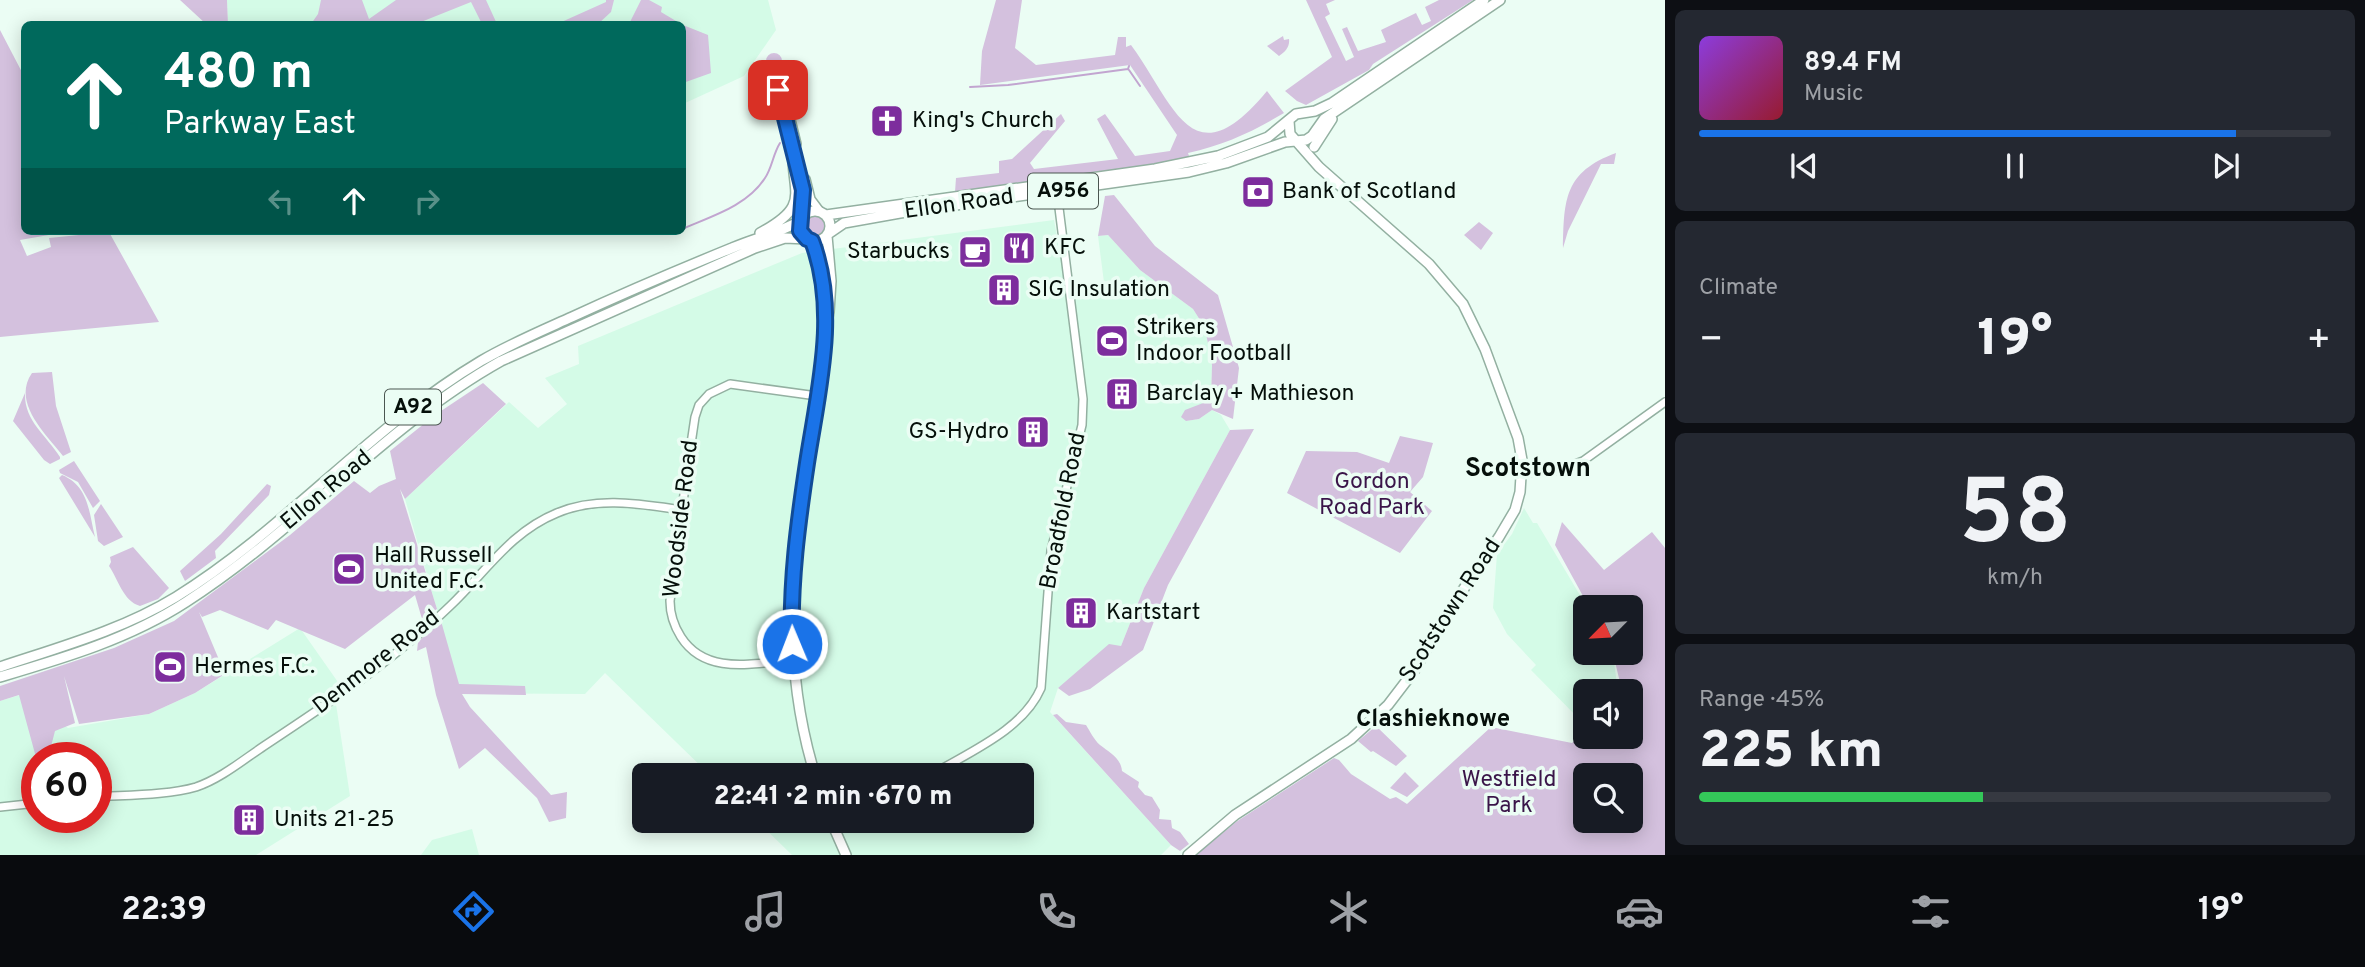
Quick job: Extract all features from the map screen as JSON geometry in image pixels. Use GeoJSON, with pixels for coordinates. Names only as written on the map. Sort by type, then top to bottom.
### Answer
{"type":"FeatureCollection","features":[{"type":"Feature","properties":{"kind":"main road","name":"A956"},"geometry":{"type":"LineString","coordinates":[[1289,121],[1296,114],[1315,111],[1332,103],[1484,0]]}},
{"type":"Feature","properties":{"kind":"main road","name":"A956"},"geometry":{"type":"LineString","coordinates":[[1296,140],[1308,139],[1324,119],[1500,0]]}},
{"type":"Feature","properties":{"kind":"main road"},"geometry":{"type":"LineString","coordinates":[[1314,147],[1327,124],[1362,99],[1374,86]]}},
{"type":"Feature","properties":{"kind":"main road"},"geometry":{"type":"LineString","coordinates":[[1303,113],[1312,119],[1315,130],[1314,162]]}},
{"type":"Feature","properties":{"kind":"main road"},"geometry":{"type":"LineString","coordinates":[[1289,121],[1288,132],[1296,140]]}},
{"type":"Feature","properties":{"kind":"main road","name":"Ellon Road"},"geometry":{"type":"LineString","coordinates":[[823,213],[1155,169],[1218,156],[1254,144],[1289,121]]}},
{"type":"Feature","properties":{"kind":"main road","name":"Ellon Road"},"geometry":{"type":"LineString","coordinates":[[827,235],[837,226],[855,221],[1189,172],[1296,140]]}},
{"type":"Feature","properties":{"kind":"main road","name":"Scotstown Road"},"geometry":{"type":"LineString","coordinates":[[1188,855],[1234,815],[1351,739],[1388,705],[1414,671],[1452,606],[1515,510],[1522,473],[1521,454],[1507,403],[1464,304],[1429,264],[1314,162],[1296,140]]}},
{"type":"Feature","properties":{"kind":"main road"},"geometry":{"type":"LineString","coordinates":[[733,247],[781,221],[792,208],[797,190],[793,145]]}},
{"type":"Feature","properties":{"kind":"main road","name":"A92"},"geometry":{"type":"LineString","coordinates":[[801,219],[810,211],[823,213]]}},
{"type":"Feature","properties":{"kind":"main road"},"geometry":{"type":"LineString","coordinates":[[812,763],[802,723],[793,660],[792,593],[794,561],[831,295],[827,235],[830,226],[823,213]]}},
{"type":"Feature","properties":{"kind":"main road"},"geometry":{"type":"LineString","coordinates":[[801,219],[800,231],[809,240],[822,278],[826,327]]}},
{"type":"Feature","properties":{"kind":"main road","name":"Ellon Road"},"geometry":{"type":"LineString","coordinates":[[0,667],[107,631],[154,610],[225,562],[407,411],[466,370],[517,342],[733,247],[784,230],[801,219]]}},
{"type":"Feature","properties":{"kind":"main road","name":"A92"},"geometry":{"type":"LineString","coordinates":[[809,240],[820,240],[827,235]]}},
{"type":"Feature","properties":{"kind":"main road","name":"Ellon Road"},"geometry":{"type":"LineString","coordinates":[[0,677],[111,641],[146,626],[184,604],[273,537],[430,407],[501,361],[755,248],[785,238],[809,240]]}},
{"type":"Feature","properties":{"kind":"main road"},"geometry":{"type":"LineString","coordinates":[[838,833],[846,855]]}},
{"type":"Feature","properties":{"kind":"street"},"geometry":{"type":"LineString","coordinates":[[784,70],[783,87],[811,200],[823,213]]}},
{"type":"Feature","properties":{"kind":"street"},"geometry":{"type":"LineString","coordinates":[[768,74],[778,90],[793,145],[803,190],[801,219]]}},
{"type":"Feature","properties":{"kind":"street","name":"Broadfold Road"},"geometry":{"type":"LineString","coordinates":[[951,763],[1012,726],[1031,708],[1041,688],[1051,551],[1082,425],[1083,399],[1057,192]]}},
{"type":"Feature","properties":{"kind":"street","name":"Woodside Road"},"geometry":{"type":"LineString","coordinates":[[793,660],[717,664],[699,656],[683,641],[673,622],[670,606],[696,411],[709,394],[726,385],[738,384],[817,396]]}},
{"type":"Feature","properties":{"kind":"street"},"geometry":{"type":"LineString","coordinates":[[1522,473],[1560,470],[1583,461],[1665,402]]}},
{"type":"Feature","properties":{"kind":"street","name":"Denmore Road"},"geometry":{"type":"LineString","coordinates":[[112,796],[179,790],[199,786],[215,778],[323,707],[396,653],[458,598],[508,544],[547,517],[575,507],[602,503],[632,503],[682,510]]}},
{"type":"Feature","properties":{"kind":"street"},"geometry":{"type":"LineString","coordinates":[[0,807],[21,805]]}},
{"type":"Feature","properties":{"kind":"shaded area"},"geometry":{"type":"Polygon","coordinates":[[[227,0],[768,0],[776,30],[744,76],[686,103],[686,21],[228,21],[227,0]]]}},
{"type":"Feature","properties":{"kind":"shaded area"},"geometry":{"type":"Polygon","coordinates":[[[1054,220],[1068,295],[1105,290],[1098,236],[1108,235],[1140,270],[1193,309],[1205,328],[1212,365],[1211,401],[1186,421],[1199,419],[1212,410],[1221,415],[1230,430],[1144,588],[1121,646],[1058,688],[1050,712],[1171,845],[1161,855],[792,855],[769,833],[1034,833],[1034,763],[698,763],[605,673],[585,694],[461,693],[405,499],[509,402],[538,428],[567,404],[545,378],[579,364],[578,346],[802,253],[1054,220]]]}},
{"type":"Feature","properties":{"kind":"shaded area"},"geometry":{"type":"Polygon","coordinates":[[[1524,508],[1533,523],[1537,523],[1580,595],[1573,595],[1573,665],[1614,665],[1616,679],[1573,679],[1573,713],[1531,670],[1536,665],[1507,634],[1493,608],[1497,554],[1512,534],[1524,508]]]}},
{"type":"Feature","properties":{"kind":"shaded area"},"geometry":{"type":"Polygon","coordinates":[[[300,628],[340,685],[336,704],[350,796],[256,855],[0,855],[0,701],[20,695],[68,728],[149,714],[195,693],[300,628]]]}},
{"type":"Feature","properties":{"kind":"shaded area"},"geometry":{"type":"Polygon","coordinates":[[[472,829],[479,855],[421,855],[432,840],[472,829]]]}},
{"type":"Feature","properties":{"kind":"green space"},"geometry":{"type":"Polygon","coordinates":[[[180,0],[227,0],[228,21],[203,21],[180,0]]]}},
{"type":"Feature","properties":{"kind":"green space"},"geometry":{"type":"Polygon","coordinates":[[[321,0],[362,0],[369,19],[396,0],[486,0],[496,21],[480,21],[471,2],[424,21],[313,21],[318,14],[321,0]]]}},
{"type":"Feature","properties":{"kind":"green space"},"geometry":{"type":"Polygon","coordinates":[[[614,0],[611,12],[601,21],[564,21],[614,0]]]}},
{"type":"Feature","properties":{"kind":"green space"},"geometry":{"type":"Polygon","coordinates":[[[641,0],[649,0],[662,7],[661,12],[676,21],[630,21],[641,0]]]}},
{"type":"Feature","properties":{"kind":"green space"},"geometry":{"type":"Polygon","coordinates":[[[996,0],[1022,0],[1015,48],[1036,65],[1115,55],[1118,37],[1126,37],[1126,47],[1131,45],[1174,110],[1187,125],[1203,132],[1220,131],[1241,118],[1267,91],[1284,113],[1238,137],[1188,153],[1190,159],[955,192],[956,178],[999,173],[999,161],[1012,159],[1061,114],[1065,121],[1030,163],[1034,169],[1118,159],[1097,119],[1105,114],[1135,156],[1170,151],[1177,135],[1130,65],[980,85],[982,51],[996,0]]]}},
{"type":"Feature","properties":{"kind":"green space"},"geometry":{"type":"Polygon","coordinates":[[[1306,0],[1335,0],[1326,4],[1330,14],[1325,17],[1346,61],[1354,57],[1342,29],[1347,27],[1358,51],[1386,42],[1381,30],[1416,13],[1422,25],[1431,21],[1425,7],[1439,0],[1473,0],[1373,64],[1369,70],[1306,105],[1285,91],[1332,57],[1306,0]]]}},
{"type":"Feature","properties":{"kind":"green space"},"geometry":{"type":"Polygon","coordinates":[[[686,26],[708,35],[711,73],[686,82],[686,26]]]}},
{"type":"Feature","properties":{"kind":"green space"},"geometry":{"type":"Polygon","coordinates":[[[0,30],[21,70],[21,235],[49,235],[20,240],[27,256],[51,247],[49,238],[111,235],[159,322],[0,337],[0,30]]]}},
{"type":"Feature","properties":{"kind":"green space"},"geometry":{"type":"Polygon","coordinates":[[[1283,36],[1284,40],[1289,39],[1289,44],[1279,56],[1267,46],[1283,36]]]}},
{"type":"Feature","properties":{"kind":"green space"},"geometry":{"type":"Polygon","coordinates":[[[774,53],[780,55],[780,67],[774,69],[768,67],[766,61],[768,55],[774,53]]]}},
{"type":"Feature","properties":{"kind":"green space"},"geometry":{"type":"Polygon","coordinates":[[[1616,153],[1614,164],[1601,164],[1568,231],[1563,248],[1564,216],[1570,190],[1586,169],[1616,153]]]}},
{"type":"Feature","properties":{"kind":"green space"},"geometry":{"type":"Polygon","coordinates":[[[1114,195],[1155,246],[1218,295],[1239,368],[1233,419],[1212,410],[1199,419],[1186,421],[1181,417],[1185,410],[1211,400],[1212,365],[1205,328],[1193,309],[1140,270],[1108,235],[1098,236],[1105,196],[1114,195]]]}},
{"type":"Feature","properties":{"kind":"green space"},"geometry":{"type":"Polygon","coordinates":[[[815,215],[823,218],[826,226],[823,234],[815,237],[807,234],[804,226],[807,218],[815,215]]]}},
{"type":"Feature","properties":{"kind":"green space"},"geometry":{"type":"Polygon","coordinates":[[[1479,222],[1493,233],[1481,250],[1464,235],[1479,222]]]}},
{"type":"Feature","properties":{"kind":"green space"},"geometry":{"type":"Polygon","coordinates":[[[52,372],[56,406],[71,452],[63,456],[34,418],[26,396],[32,373],[52,372]]]}},
{"type":"Feature","properties":{"kind":"green space"},"geometry":{"type":"Polygon","coordinates":[[[483,383],[506,404],[405,499],[400,489],[437,609],[422,619],[415,595],[345,649],[276,620],[268,630],[220,610],[202,617],[199,612],[225,674],[195,693],[149,714],[79,724],[64,676],[75,723],[55,731],[52,742],[32,742],[19,695],[0,701],[0,686],[114,648],[174,621],[290,535],[354,481],[370,493],[396,479],[390,451],[435,415],[483,383]]]}},
{"type":"Feature","properties":{"kind":"green space"},"geometry":{"type":"Polygon","coordinates":[[[25,393],[32,420],[60,457],[50,464],[13,421],[25,393]]]}},
{"type":"Feature","properties":{"kind":"green space"},"geometry":{"type":"Polygon","coordinates":[[[1254,429],[1168,585],[1143,650],[1090,689],[1069,696],[1058,688],[1109,644],[1121,646],[1144,588],[1230,430],[1254,429]]]}},
{"type":"Feature","properties":{"kind":"green space","name":"Gordon Road Park"},"geometry":{"type":"Polygon","coordinates":[[[1400,436],[1433,443],[1423,477],[1410,492],[1432,511],[1400,553],[1287,493],[1306,451],[1357,452],[1389,463],[1400,436]]]}},
{"type":"Feature","properties":{"kind":"green space"},"geometry":{"type":"Polygon","coordinates":[[[74,461],[100,501],[93,508],[78,482],[60,473],[59,470],[74,461]]]}},
{"type":"Feature","properties":{"kind":"green space"},"geometry":{"type":"Polygon","coordinates":[[[62,475],[83,493],[95,537],[59,478],[62,475]]]}},
{"type":"Feature","properties":{"kind":"green space"},"geometry":{"type":"Polygon","coordinates":[[[267,484],[271,486],[269,495],[215,551],[216,558],[185,581],[180,571],[221,534],[267,484]]]}},
{"type":"Feature","properties":{"kind":"green space"},"geometry":{"type":"Polygon","coordinates":[[[101,504],[123,537],[104,546],[98,541],[94,515],[101,504]]]}},
{"type":"Feature","properties":{"kind":"green space","name":"Westfield Park"},"geometry":{"type":"Polygon","coordinates":[[[1562,522],[1604,570],[1652,532],[1665,548],[1665,855],[1196,855],[1236,822],[1334,758],[1351,774],[1390,799],[1396,797],[1407,804],[1491,727],[1573,742],[1573,749],[1643,749],[1643,679],[1619,679],[1616,665],[1643,665],[1643,595],[1582,595],[1555,545],[1562,522]]]}},
{"type":"Feature","properties":{"kind":"green space"},"geometry":{"type":"Polygon","coordinates":[[[133,547],[169,588],[158,599],[140,606],[125,595],[109,566],[110,557],[133,547]]]}},
{"type":"Feature","properties":{"kind":"green space"},"geometry":{"type":"Polygon","coordinates":[[[441,621],[459,684],[525,686],[526,695],[462,694],[470,707],[551,795],[567,792],[566,818],[549,822],[537,798],[485,748],[459,769],[436,695],[426,647],[417,651],[418,642],[441,621]]]}},
{"type":"Feature","properties":{"kind":"green space"},"geometry":{"type":"Polygon","coordinates":[[[1057,714],[1066,722],[1086,725],[1098,743],[1117,759],[1122,771],[1139,782],[1138,787],[1145,795],[1152,797],[1160,810],[1159,819],[1171,820],[1172,828],[1180,832],[1189,844],[1180,851],[1171,845],[1053,715],[1057,714]]]}},
{"type":"Feature","properties":{"kind":"green space"},"geometry":{"type":"Polygon","coordinates":[[[1376,726],[1407,756],[1396,766],[1358,741],[1376,726]]]}},
{"type":"Feature","properties":{"kind":"green space"},"geometry":{"type":"Polygon","coordinates":[[[1405,772],[1419,786],[1407,797],[1390,788],[1405,772]]]}},
{"type":"Feature","properties":{"kind":"waterway"},"geometry":{"type":"LineString","coordinates":[[970,87],[1008,85],[1128,69],[1129,66]]}},
{"type":"Feature","properties":{"kind":"waterway"},"geometry":{"type":"LineString","coordinates":[[1129,70],[1140,86]]}},
{"type":"Feature","properties":{"kind":"waterway"},"geometry":{"type":"LineString","coordinates":[[686,227],[728,209],[749,196],[767,174],[780,143]]}},
{"type":"Feature","properties":{"kind":"place","name":"King's Church"},"geometry":{"type":"Point","coordinates":[887,121]}},
{"type":"Feature","properties":{"kind":"place","name":"Bank of Scotland"},"geometry":{"type":"Point","coordinates":[1258,192]}},
{"type":"Feature","properties":{"kind":"place","name":"KFC"},"geometry":{"type":"Point","coordinates":[1019,248]}},
{"type":"Feature","properties":{"kind":"place","name":"Starbucks"},"geometry":{"type":"Point","coordinates":[975,252]}},
{"type":"Feature","properties":{"kind":"place","name":"SIG Insulation"},"geometry":{"type":"Point","coordinates":[1004,290]}},
{"type":"Feature","properties":{"kind":"place","name":"Strikers Indoor Football"},"geometry":{"type":"Point","coordinates":[1112,341]}},
{"type":"Feature","properties":{"kind":"place","name":"Barclay + Mathieson"},"geometry":{"type":"Point","coordinates":[1122,394]}},
{"type":"Feature","properties":{"kind":"place","name":"GS-Hydro"},"geometry":{"type":"Point","coordinates":[1033,432]}},
{"type":"Feature","properties":{"kind":"place","name":"Hall Russell United F.C."},"geometry":{"type":"Point","coordinates":[349,569]}},
{"type":"Feature","properties":{"kind":"place","name":"Kartstart"},"geometry":{"type":"Point","coordinates":[1081,613]}},
{"type":"Feature","properties":{"kind":"place","name":"Hermes F.C."},"geometry":{"type":"Point","coordinates":[170,667]}},
{"type":"Feature","properties":{"kind":"place","name":"Units 21-25"},"geometry":{"type":"Point","coordinates":[249,820]}},
{"type":"Feature","properties":{"kind":"district","name":"Scotstown"},"geometry":{"type":"Point","coordinates":[1528,469]}},
{"type":"Feature","properties":{"kind":"district","name":"Clashieknowe"},"geometry":{"type":"Point","coordinates":[1433,720]}},
{"type":"Feature","properties":{"kind":"route"},"geometry":{"type":"LineString","coordinates":[[778,90],[803,190],[800,231],[812,241],[817,255],[826,327],[794,561],[792,644]]}}]}
